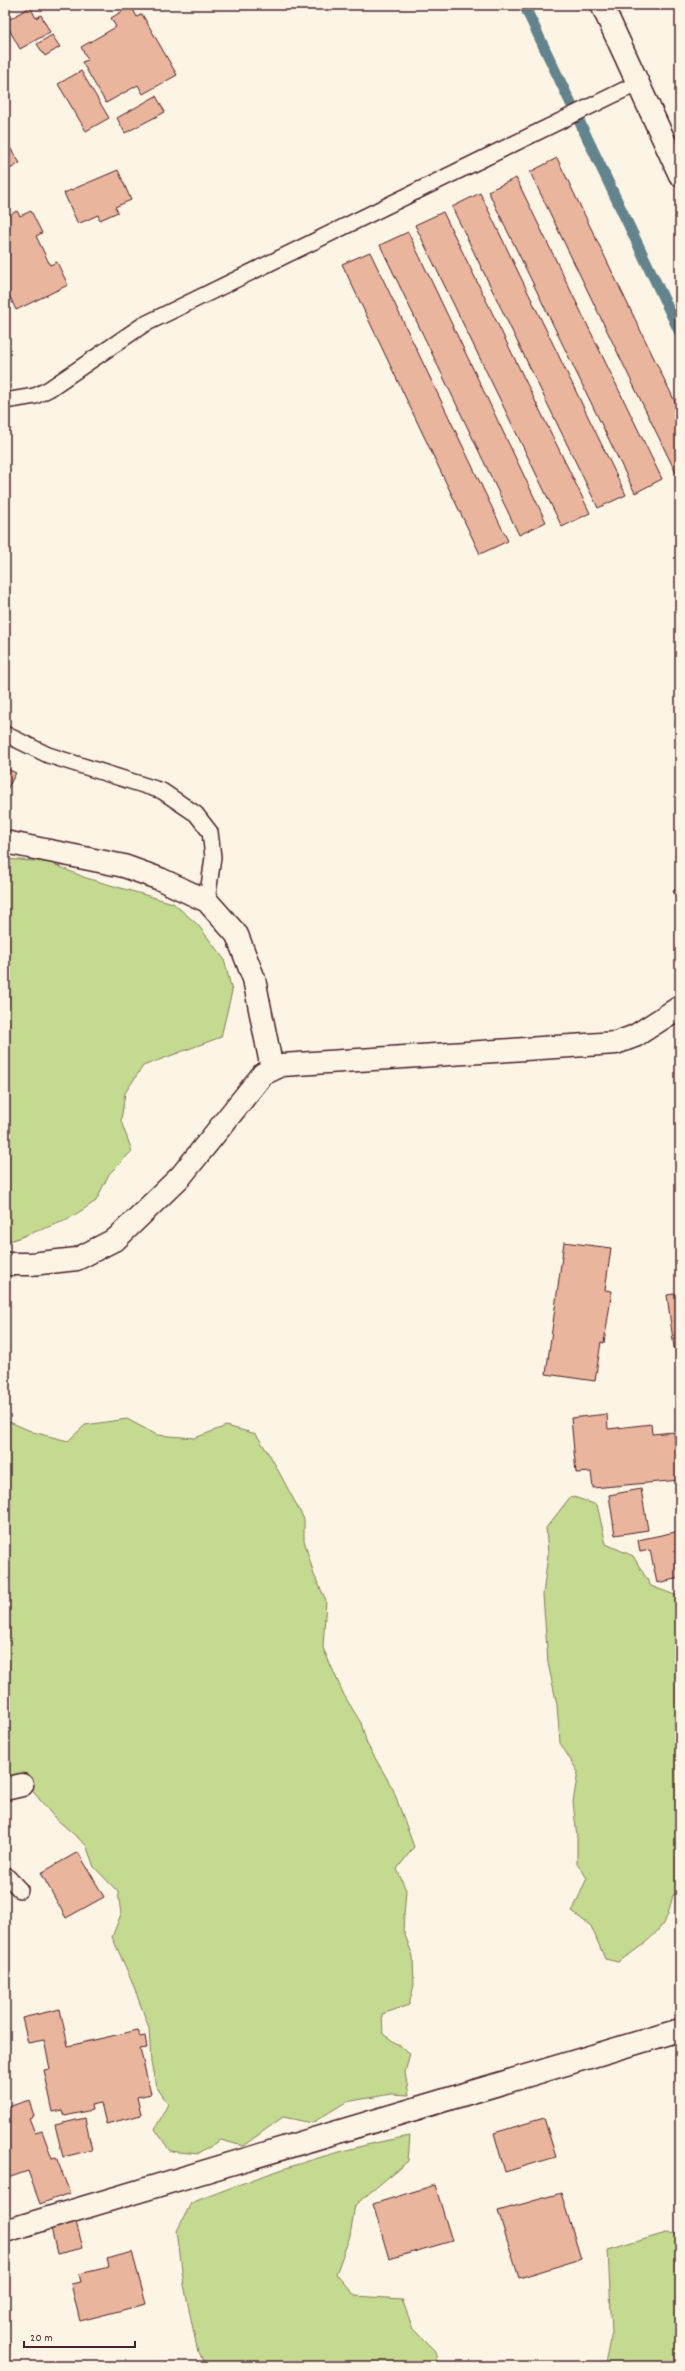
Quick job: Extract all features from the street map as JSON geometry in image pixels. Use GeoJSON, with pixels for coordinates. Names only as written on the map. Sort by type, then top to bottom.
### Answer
{"type":"FeatureCollection","features":[{"type":"Feature","properties":{"kind":"street"},"geometry":{"type":"LineString","coordinates":[[602,5],[680,176]]}},
{"type":"Feature","properties":{"kind":"street"},"geometry":{"type":"LineString","coordinates":[[5,842],[124,866],[160,879],[207,901],[237,934],[254,979],[272,1069]]}},
{"type":"Feature","properties":{"kind":"street"},"geometry":{"type":"LineString","coordinates":[[5,1264],[31,1264],[77,1259],[116,1238],[181,1176],[262,1074],[282,1065],[616,1042],[635,1036],[680,1007]]}},
{"type":"Feature","properties":{"kind":"street"},"geometry":{"type":"LineString","coordinates":[[5,2231],[680,2030]]}},
{"type":"Feature","properties":{"kind":"lane"},"geometry":{"type":"LineString","coordinates":[[5,401],[35,396],[49,389],[143,325],[638,83]]}},
{"type":"Feature","properties":{"kind":"lane"},"geometry":{"type":"LineString","coordinates":[[5,734],[48,755],[162,791],[196,814],[210,832],[213,856],[207,901]]}},
{"type":"Feature","properties":{"kind":"lane"},"geometry":{"type":"LineString","coordinates":[[5,1874],[20,1890]]}},
{"type":"Feature","properties":{"kind":"green space"},"geometry":{"type":"Polygon","coordinates":[[[5,859],[48,862],[86,878],[173,903],[198,925],[224,959],[232,991],[221,1037],[143,1066],[125,1093],[121,1121],[132,1151],[109,1174],[96,1201],[67,1220],[13,1240],[5,1241],[5,859]]]}},
{"type":"Feature","properties":{"kind":"green space"},"geometry":{"type":"Polygon","coordinates":[[[127,1419],[157,1435],[195,1438],[226,1426],[256,1434],[272,1459],[304,1519],[304,1540],[314,1575],[326,1600],[323,1648],[344,1695],[361,1723],[367,1744],[393,1789],[414,1847],[397,1869],[406,1890],[403,1930],[413,1956],[414,1985],[409,2005],[382,2014],[383,2034],[410,2053],[405,2073],[409,2095],[391,2094],[346,2102],[312,2123],[283,2117],[243,2146],[221,2140],[198,2154],[170,2151],[155,2129],[168,2104],[156,2086],[151,2063],[149,2028],[131,1979],[112,1937],[121,1914],[118,1892],[94,1867],[86,1845],[54,1817],[30,1788],[12,1778],[5,1770],[5,1420],[33,1432],[68,1441],[85,1425],[127,1419]]]}},
{"type":"Feature","properties":{"kind":"green space"},"geometry":{"type":"Polygon","coordinates":[[[571,1496],[597,1505],[606,1544],[633,1556],[651,1586],[680,1597],[680,1893],[673,1895],[668,1914],[659,1929],[647,1941],[618,1962],[605,1959],[591,1926],[572,1912],[587,1878],[577,1864],[577,1838],[573,1802],[578,1772],[560,1743],[557,1705],[548,1663],[543,1595],[548,1554],[546,1528],[571,1496]]]}},
{"type":"Feature","properties":{"kind":"green space"},"geometry":{"type":"Polygon","coordinates":[[[410,2136],[408,2161],[355,2205],[350,2236],[336,2274],[355,2296],[402,2299],[413,2329],[435,2351],[438,2366],[208,2366],[198,2353],[184,2285],[177,2231],[191,2203],[299,2164],[354,2148],[410,2136]]]}},
{"type":"Feature","properties":{"kind":"green space"},"geometry":{"type":"Polygon","coordinates":[[[666,2233],[680,2234],[680,2366],[604,2366],[612,2333],[608,2250],[666,2233]]]}},
{"type":"Feature","properties":{"kind":"building"},"geometry":{"type":"Polygon","coordinates":[[[131,6],[137,17],[142,14],[177,75],[143,94],[138,85],[106,103],[82,62],[88,60],[81,47],[116,27],[111,18],[131,6]]]}},
{"type":"Feature","properties":{"kind":"building"},"geometry":{"type":"Polygon","coordinates":[[[30,7],[36,18],[41,15],[50,32],[20,49],[5,22],[30,7]]]}},
{"type":"Feature","properties":{"kind":"building"},"geometry":{"type":"Polygon","coordinates":[[[52,35],[60,47],[45,56],[37,44],[52,35]]]}},
{"type":"Feature","properties":{"kind":"building"},"geometry":{"type":"Polygon","coordinates":[[[81,71],[109,118],[86,131],[58,84],[81,71]]]}},
{"type":"Feature","properties":{"kind":"building"},"geometry":{"type":"Polygon","coordinates":[[[156,96],[165,112],[125,133],[117,118],[156,96]]]}},
{"type":"Feature","properties":{"kind":"building"},"geometry":{"type":"Polygon","coordinates":[[[5,140],[20,163],[5,172],[5,140]]]}},
{"type":"Feature","properties":{"kind":"building"},"geometry":{"type":"Polygon","coordinates":[[[557,158],[680,412],[680,471],[676,473],[530,172],[557,158]]]}},
{"type":"Feature","properties":{"kind":"building"},"geometry":{"type":"Polygon","coordinates":[[[118,170],[131,200],[115,207],[118,212],[100,220],[98,215],[78,224],[64,193],[118,170]]]}},
{"type":"Feature","properties":{"kind":"building"},"geometry":{"type":"Polygon","coordinates":[[[516,178],[662,479],[635,493],[488,191],[516,178]]]}},
{"type":"Feature","properties":{"kind":"building"},"geometry":{"type":"Polygon","coordinates":[[[480,193],[626,495],[598,508],[452,207],[480,193]]]}},
{"type":"Feature","properties":{"kind":"building"},"geometry":{"type":"Polygon","coordinates":[[[5,207],[9,215],[17,211],[20,216],[31,211],[42,233],[36,236],[50,265],[57,262],[68,285],[16,310],[5,286],[5,207]]]}},
{"type":"Feature","properties":{"kind":"building"},"geometry":{"type":"Polygon","coordinates":[[[443,212],[590,513],[562,527],[415,225],[443,212]]]}},
{"type":"Feature","properties":{"kind":"building"},"geometry":{"type":"Polygon","coordinates":[[[408,232],[546,522],[519,535],[380,245],[408,232]]]}},
{"type":"Feature","properties":{"kind":"building"},"geometry":{"type":"Polygon","coordinates":[[[370,252],[508,541],[480,554],[342,264],[370,252]]]}},
{"type":"Feature","properties":{"kind":"building"},"geometry":{"type":"Polygon","coordinates":[[[5,768],[16,773],[5,793],[5,768]]]}},
{"type":"Feature","properties":{"kind":"building"},"geometry":{"type":"Polygon","coordinates":[[[680,887],[680,905],[673,891],[680,887]]]}},
{"type":"Feature","properties":{"kind":"building"},"geometry":{"type":"Polygon","coordinates":[[[564,1242],[611,1248],[605,1290],[612,1291],[604,1343],[601,1342],[595,1381],[546,1374],[564,1242]]]}},
{"type":"Feature","properties":{"kind":"building"},"geometry":{"type":"Polygon","coordinates":[[[680,1293],[680,1347],[674,1348],[667,1295],[680,1293]]]}},
{"type":"Feature","properties":{"kind":"building"},"geometry":{"type":"Polygon","coordinates":[[[607,1414],[608,1429],[651,1424],[652,1434],[674,1432],[677,1458],[680,1458],[680,1480],[593,1488],[591,1472],[576,1473],[571,1418],[607,1414]]]}},
{"type":"Feature","properties":{"kind":"building"},"geometry":{"type":"Polygon","coordinates":[[[641,1489],[648,1530],[615,1535],[609,1495],[641,1489]]]}},
{"type":"Feature","properties":{"kind":"building"},"geometry":{"type":"Polygon","coordinates":[[[680,1531],[680,1578],[657,1583],[650,1550],[640,1552],[638,1540],[680,1531]]]}},
{"type":"Feature","properties":{"kind":"building"},"geometry":{"type":"Polygon","coordinates":[[[78,1852],[104,1897],[66,1918],[41,1873],[78,1852]]]}},
{"type":"Feature","properties":{"kind":"building"},"geometry":{"type":"Polygon","coordinates":[[[60,2009],[68,2046],[138,2030],[140,2037],[145,2036],[147,2048],[140,2049],[151,2094],[137,2097],[141,2115],[106,2124],[101,2103],[91,2105],[92,2110],[65,2116],[63,2110],[53,2112],[44,2070],[50,2069],[44,2040],[28,2043],[22,2018],[60,2009]]]}},
{"type":"Feature","properties":{"kind":"building"},"geometry":{"type":"Polygon","coordinates":[[[29,2100],[34,2116],[29,2118],[35,2133],[42,2131],[52,2158],[56,2157],[70,2193],[40,2204],[28,2171],[5,2179],[5,2108],[29,2100]]]}},
{"type":"Feature","properties":{"kind":"building"},"geometry":{"type":"Polygon","coordinates":[[[85,2118],[92,2150],[63,2157],[55,2125],[85,2118]]]}},
{"type":"Feature","properties":{"kind":"building"},"geometry":{"type":"Polygon","coordinates":[[[544,2118],[556,2157],[505,2172],[494,2133],[544,2118]]]}},
{"type":"Feature","properties":{"kind":"building"},"geometry":{"type":"Polygon","coordinates":[[[435,2185],[452,2241],[389,2259],[373,2204],[435,2185]]]}},
{"type":"Feature","properties":{"kind":"building"},"geometry":{"type":"Polygon","coordinates":[[[561,2193],[581,2259],[519,2278],[498,2211],[561,2193]]]}},
{"type":"Feature","properties":{"kind":"building"},"geometry":{"type":"Polygon","coordinates":[[[76,2222],[83,2248],[57,2254],[51,2228],[76,2222]]]}},
{"type":"Feature","properties":{"kind":"building"},"geometry":{"type":"Polygon","coordinates":[[[132,2252],[146,2304],[80,2321],[71,2284],[81,2282],[79,2274],[109,2267],[107,2259],[132,2252]]]}},
{"type":"Feature","properties":{"kind":"building"},"geometry":{"type":"Polygon","coordinates":[[[5,2337],[10,2346],[5,2349],[5,2337]]]}},
{"type":"Feature","properties":{"kind":"waterway"},"geometry":{"type":"LineString","coordinates":[[524,5],[680,333]]}}]}
